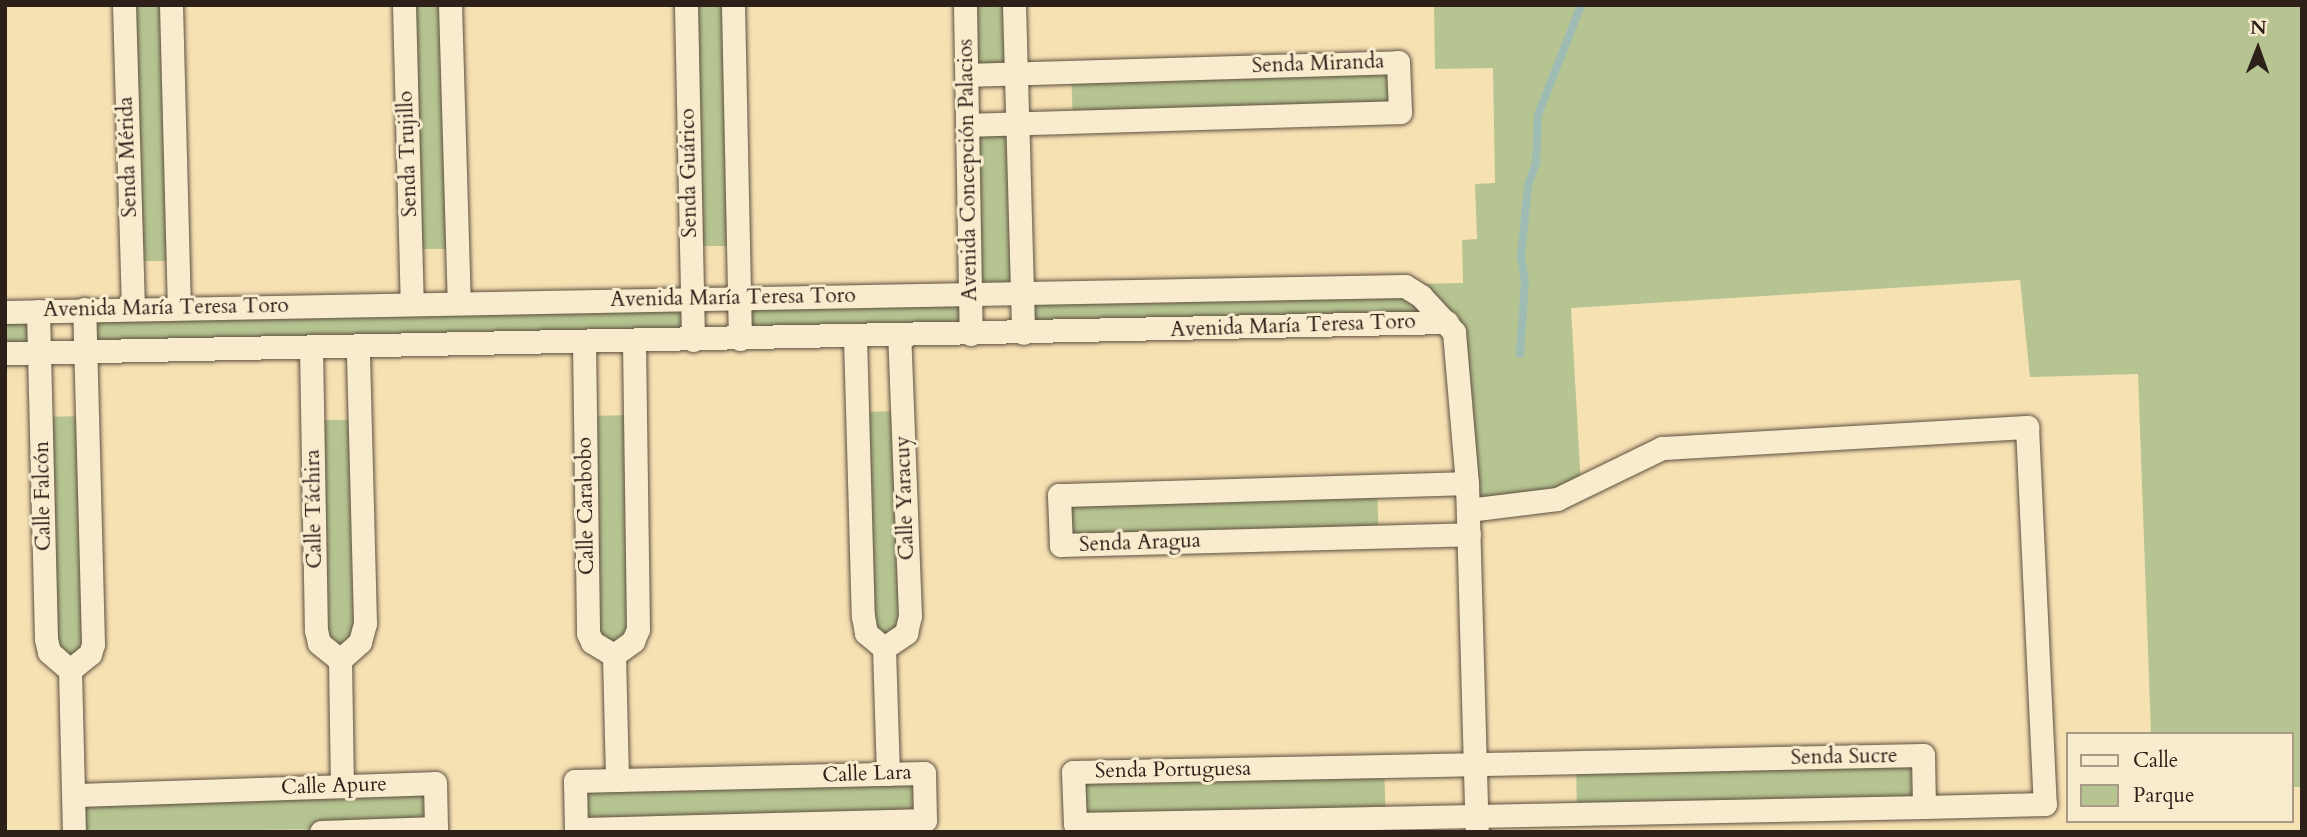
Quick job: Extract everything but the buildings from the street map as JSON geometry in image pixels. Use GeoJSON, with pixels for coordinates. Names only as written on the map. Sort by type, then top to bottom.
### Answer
{"type":"FeatureCollection","features":[{"type":"Feature","properties":{"kind":"street","name":"Senda Mérida"},"geometry":{"type":"LineString","coordinates":[[124,5],[133,308]]}},
{"type":"Feature","properties":{"kind":"street"},"geometry":{"type":"LineString","coordinates":[[171,5],[179,307]]}},
{"type":"Feature","properties":{"kind":"street","name":"Senda Trujillo"},"geometry":{"type":"LineString","coordinates":[[404,5],[412,303]]}},
{"type":"Feature","properties":{"kind":"street"},"geometry":{"type":"LineString","coordinates":[[450,5],[459,302]]}},
{"type":"Feature","properties":{"kind":"street","name":"Senda Guárico"},"geometry":{"type":"LineString","coordinates":[[686,5],[693,340]]}},
{"type":"Feature","properties":{"kind":"street"},"geometry":{"type":"LineString","coordinates":[[733,5],[740,339]]}},
{"type":"Feature","properties":{"kind":"street","name":"Avenida Concepción Palacios"},"geometry":{"type":"LineString","coordinates":[[965,5],[971,334]]}},
{"type":"Feature","properties":{"kind":"street"},"geometry":{"type":"LineString","coordinates":[[1014,5],[1023,333]]}},
{"type":"Feature","properties":{"kind":"street","name":"Senda Miranda"},"geometry":{"type":"LineString","coordinates":[[967,75],[1398,62],[1400,112],[967,125]]}},
{"type":"Feature","properties":{"kind":"street","name":"Avenida María Teresa Toro"},"geometry":{"type":"LineString","coordinates":[[5,312],[1405,286],[1447,322],[1454,332],[1467,484],[1477,824]]}},
{"type":"Feature","properties":{"kind":"street"},"geometry":{"type":"LineString","coordinates":[[74,832],[70,670],[90,654],[93,644],[84,309]]}},
{"type":"Feature","properties":{"kind":"street","name":"Calle Falcón"},"geometry":{"type":"LineString","coordinates":[[38,311],[46,639],[49,652],[70,670]]}},
{"type":"Feature","properties":{"kind":"street","name":"Avenida María Teresa Toro"},"geometry":{"type":"LineString","coordinates":[[5,353],[634,342],[1447,322]]}},
{"type":"Feature","properties":{"kind":"street","name":"Calle Yaracuy"},"geometry":{"type":"LineString","coordinates":[[884,648],[906,633],[909,616],[900,336]]}},
{"type":"Feature","properties":{"kind":"street"},"geometry":{"type":"LineString","coordinates":[[855,337],[863,616],[866,633],[884,648],[888,774]]}},
{"type":"Feature","properties":{"kind":"street","name":"Calle Carabobo"},"geometry":{"type":"LineString","coordinates":[[584,342],[588,633],[592,642],[614,655]]}},
{"type":"Feature","properties":{"kind":"street"},"geometry":{"type":"LineString","coordinates":[[617,780],[614,655],[633,641],[638,629],[634,342]]}},
{"type":"Feature","properties":{"kind":"street"},"geometry":{"type":"LineString","coordinates":[[342,786],[340,660],[360,642],[365,624],[358,347]]}},
{"type":"Feature","properties":{"kind":"street","name":"Calle Táchira"},"geometry":{"type":"LineString","coordinates":[[311,348],[316,630],[319,643],[340,660]]}},
{"type":"Feature","properties":{"kind":"street"},"geometry":{"type":"LineString","coordinates":[[1468,510],[1557,499],[1662,447],[2027,427],[2045,804],[1477,824]]}},
{"type":"Feature","properties":{"kind":"street","name":"Senda Aragua"},"geometry":{"type":"LineString","coordinates":[[1467,484],[1059,495],[1060,545],[1469,534]]}},
{"type":"Feature","properties":{"kind":"street","name":"Senda Sucre"},"geometry":{"type":"LineString","coordinates":[[1475,764],[1923,755],[1924,807]]}},
{"type":"Feature","properties":{"kind":"street","name":"Senda Portuguesa"},"geometry":{"type":"LineString","coordinates":[[1475,764],[1073,772],[1074,824],[1477,824]]}},
{"type":"Feature","properties":{"kind":"street","name":"Calle Lara"},"geometry":{"type":"LineString","coordinates":[[924,772],[925,820],[576,829],[575,782],[617,780],[924,772]]}},
{"type":"Feature","properties":{"kind":"street","name":"Calle Apure"},"geometry":{"type":"LineString","coordinates":[[74,795],[435,783],[436,828],[321,832]]}},
{"type":"Feature","properties":{"kind":"green space"},"geometry":{"type":"Polygon","coordinates":[[[124,5],[171,5],[171,261],[124,261],[124,5]]]}},
{"type":"Feature","properties":{"kind":"green space"},"geometry":{"type":"Polygon","coordinates":[[[404,5],[450,5],[450,249],[404,249],[404,5]]]}},
{"type":"Feature","properties":{"kind":"green space"},"geometry":{"type":"Polygon","coordinates":[[[686,5],[733,5],[733,246],[686,246],[686,5]]]}},
{"type":"Feature","properties":{"kind":"green space"},"geometry":{"type":"Polygon","coordinates":[[[965,5],[1014,5],[1014,75],[965,75],[965,5]]]}},
{"type":"Feature","properties":{"kind":"green space"},"geometry":{"type":"Polygon","coordinates":[[[1434,5],[2302,5],[2302,787],[2293,787],[2293,732],[2151,732],[2138,374],[2030,377],[2020,280],[1571,308],[1581,487],[1468,510],[1463,326],[1023,333],[1022,293],[1463,283],[1462,240],[1477,239],[1475,184],[1495,183],[1493,68],[1435,69],[1434,5]]]}},
{"type":"Feature","properties":{"kind":"green space"},"geometry":{"type":"Polygon","coordinates":[[[1398,62],[1400,112],[1073,123],[1071,73],[1398,62]]]}},
{"type":"Feature","properties":{"kind":"green space"},"geometry":{"type":"Polygon","coordinates":[[[1017,124],[1022,293],[971,294],[971,334],[740,339],[739,298],[970,294],[967,125],[1017,124]]]}},
{"type":"Feature","properties":{"kind":"green space"},"geometry":{"type":"Polygon","coordinates":[[[692,299],[693,340],[85,351],[84,310],[692,299]]]}},
{"type":"Feature","properties":{"kind":"green space"},"geometry":{"type":"Polygon","coordinates":[[[38,311],[39,353],[6,354],[5,312],[38,311]]]}},
{"type":"Feature","properties":{"kind":"green space"},"geometry":{"type":"Polygon","coordinates":[[[902,411],[906,633],[872,642],[857,412],[902,411]]]}},
{"type":"Feature","properties":{"kind":"green space"},"geometry":{"type":"Polygon","coordinates":[[[635,415],[633,641],[592,642],[585,416],[635,415]]]}},
{"type":"Feature","properties":{"kind":"green space"},"geometry":{"type":"Polygon","coordinates":[[[87,416],[93,644],[58,663],[41,417],[87,416]]]}},
{"type":"Feature","properties":{"kind":"green space"},"geometry":{"type":"Polygon","coordinates":[[[312,420],[360,420],[360,642],[328,654],[312,420]]]}},
{"type":"Feature","properties":{"kind":"green space"},"geometry":{"type":"Polygon","coordinates":[[[1377,486],[1379,537],[1061,548],[1059,497],[1377,486]]]}},
{"type":"Feature","properties":{"kind":"green space"},"geometry":{"type":"Polygon","coordinates":[[[1923,755],[1924,807],[1577,813],[1576,761],[1923,755]]]}},
{"type":"Feature","properties":{"kind":"green space"},"geometry":{"type":"Polygon","coordinates":[[[1384,766],[1386,818],[1075,829],[1073,777],[1384,766]]]}},
{"type":"Feature","properties":{"kind":"green space"},"geometry":{"type":"Polygon","coordinates":[[[924,773],[925,820],[576,826],[575,779],[924,773]]]}},
{"type":"Feature","properties":{"kind":"green space"},"geometry":{"type":"Polygon","coordinates":[[[435,783],[436,828],[74,832],[74,795],[435,783]]]}},
{"type":"Feature","properties":{"kind":"waterway"},"geometry":{"type":"LineString","coordinates":[[1520,354],[1525,281],[1521,257],[1528,185],[1536,163],[1538,115],[1581,5]]}}]}
